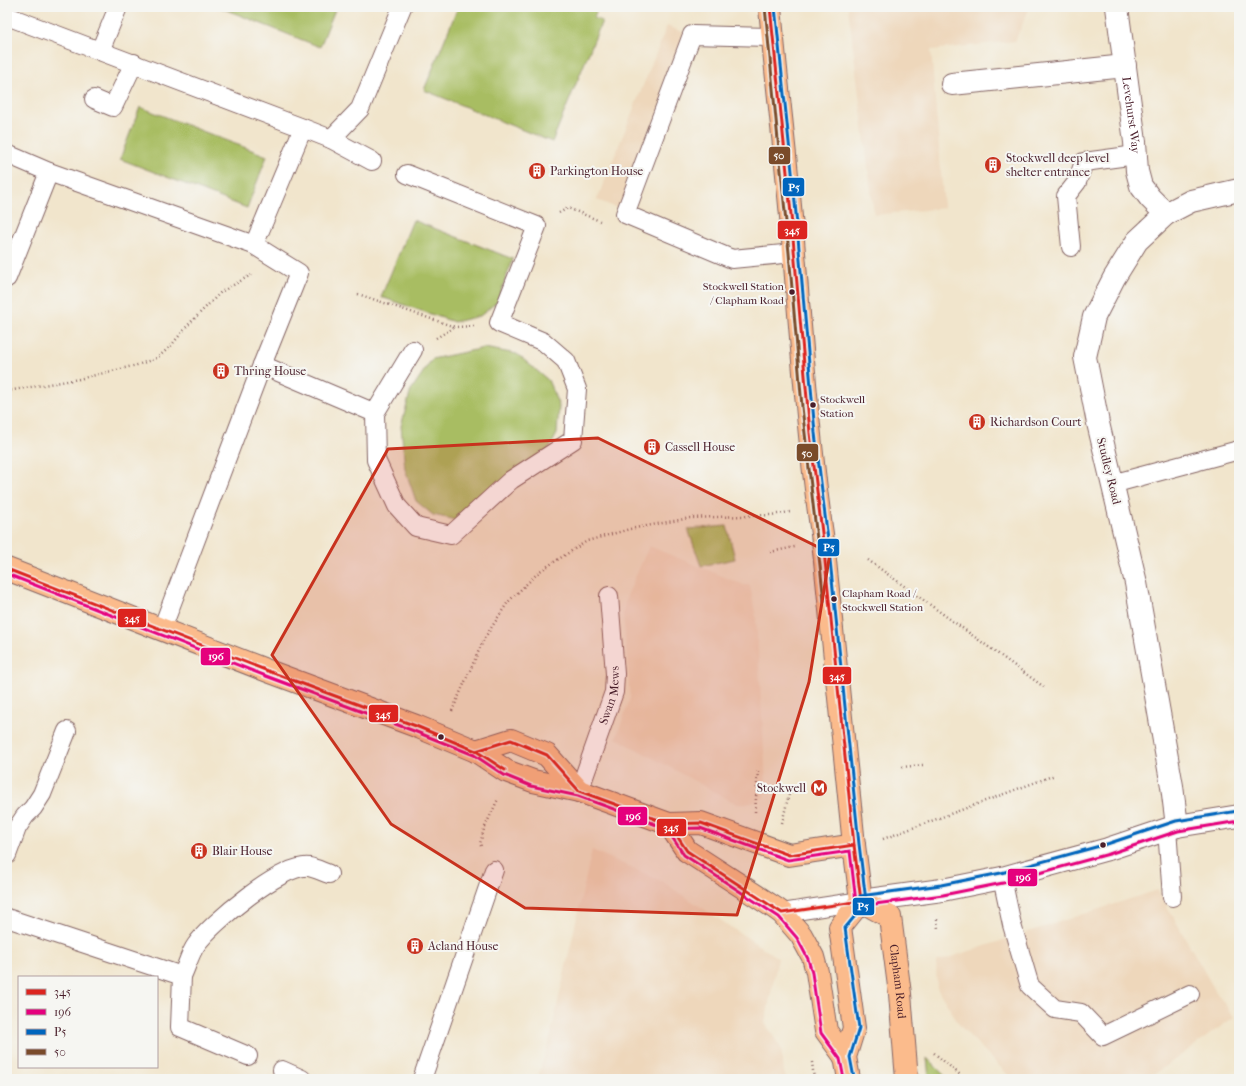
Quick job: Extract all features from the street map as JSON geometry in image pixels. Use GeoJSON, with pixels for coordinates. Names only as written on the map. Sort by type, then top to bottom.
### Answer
{"type":"FeatureCollection","features":[{"type":"Feature","properties":{"kind":"highway"},"geometry":{"type":"LineString","coordinates":[[770,7],[794,252],[807,406],[824,549],[854,845],[862,901],[840,927],[854,1028],[845,1057]]}},
{"type":"Feature","properties":{"kind":"highway"},"geometry":{"type":"LineString","coordinates":[[7,569],[268,671],[416,726],[476,751],[510,772],[533,781],[579,790],[669,824],[701,823],[789,855],[854,845]]}},
{"type":"Feature","properties":{"kind":"highway"},"geometry":{"type":"LineString","coordinates":[[476,751],[511,740],[547,755],[579,790]]}},
{"type":"Feature","properties":{"kind":"highway"},"geometry":{"type":"LineString","coordinates":[[669,824],[687,851],[782,913],[801,935],[813,957],[817,972],[826,1031],[845,1057],[849,1079]]}},
{"type":"Feature","properties":{"kind":"highway","name":"Clapham Road"},"geometry":{"type":"LineString","coordinates":[[862,901],[890,917],[900,994],[906,1079]]}},
{"type":"Feature","properties":{"kind":"street","name":"Levehurst Way"},"geometry":{"type":"LineString","coordinates":[[1117,7],[1137,171],[1141,186],[1150,198],[1166,214]]}},
{"type":"Feature","properties":{"kind":"street"},"geometry":{"type":"LineString","coordinates":[[952,84],[1125,66]]}},
{"type":"Feature","properties":{"kind":"street","name":"Studley Road"},"geometry":{"type":"LineString","coordinates":[[1172,827],[1172,786],[1155,685],[1136,583],[1098,423],[1085,357],[1094,317],[1114,278],[1137,241],[1166,214],[1191,200],[1239,190]]}},
{"type":"Feature","properties":{"kind":"street"},"geometry":{"type":"LineString","coordinates":[[862,901],[942,890],[1002,878],[1108,848],[1172,827],[1239,816]]}},
{"type":"Feature","properties":{"kind":"lane"},"geometry":{"type":"LineString","coordinates":[[100,51],[118,7]]}},
{"type":"Feature","properties":{"kind":"lane"},"geometry":{"type":"LineString","coordinates":[[331,139],[360,109],[402,7]]}},
{"type":"Feature","properties":{"kind":"lane"},"geometry":{"type":"LineString","coordinates":[[7,16],[331,139],[372,161]]}},
{"type":"Feature","properties":{"kind":"lane"},"geometry":{"type":"LineString","coordinates":[[773,37],[692,35],[625,214],[732,259],[794,252]]}},
{"type":"Feature","properties":{"kind":"lane"},"geometry":{"type":"LineString","coordinates":[[94,99],[113,107],[134,63]]}},
{"type":"Feature","properties":{"kind":"lane"},"geometry":{"type":"LineString","coordinates":[[254,244],[303,128]]}},
{"type":"Feature","properties":{"kind":"lane"},"geometry":{"type":"LineString","coordinates":[[7,154],[48,172],[254,244],[299,273],[262,365],[162,629]]}},
{"type":"Feature","properties":{"kind":"lane"},"geometry":{"type":"LineString","coordinates":[[1071,247],[1066,196],[1076,182],[1084,162],[1136,155]]}},
{"type":"Feature","properties":{"kind":"lane"},"geometry":{"type":"LineString","coordinates":[[7,278],[48,172]]}},
{"type":"Feature","properties":{"kind":"lane"},"geometry":{"type":"LineString","coordinates":[[407,174],[537,226],[499,324],[544,342],[566,361],[577,389],[573,440],[511,480],[451,535],[416,527],[396,506],[376,460],[375,413],[413,350]]}},
{"type":"Feature","properties":{"kind":"lane"},"geometry":{"type":"LineString","coordinates":[[262,365],[375,413]]}},
{"type":"Feature","properties":{"kind":"lane"},"geometry":{"type":"LineString","coordinates":[[1112,484],[1239,450]]}},
{"type":"Feature","properties":{"kind":"lane","name":"Swan Mews"},"geometry":{"type":"LineString","coordinates":[[579,790],[614,692],[615,674],[608,596]]}},
{"type":"Feature","properties":{"kind":"lane"},"geometry":{"type":"LineString","coordinates":[[7,855],[17,828],[42,794],[67,731]]}},
{"type":"Feature","properties":{"kind":"lane"},"geometry":{"type":"LineString","coordinates":[[1172,827],[1172,897]]}},
{"type":"Feature","properties":{"kind":"lane"},"geometry":{"type":"LineString","coordinates":[[248,1056],[180,1027],[182,976],[196,945],[222,917],[268,882],[286,872],[308,866],[329,874]]}},
{"type":"Feature","properties":{"kind":"lane"},"geometry":{"type":"LineString","coordinates":[[422,1079],[494,870]]}},
{"type":"Feature","properties":{"kind":"lane"},"geometry":{"type":"LineString","coordinates":[[1002,878],[1012,925],[1030,986],[1055,1010],[1081,1013],[1103,1036],[1190,994]]}},
{"type":"Feature","properties":{"kind":"lane"},"geometry":{"type":"LineString","coordinates":[[782,913],[862,901]]}},
{"type":"Feature","properties":{"kind":"lane"},"geometry":{"type":"LineString","coordinates":[[7,918],[182,976]]}},
{"type":"Feature","properties":{"kind":"lane"},"geometry":{"type":"LineString","coordinates":[[282,1070],[302,1079]]}},
{"type":"Feature","properties":{"kind":"path"},"geometry":{"type":"LineString","coordinates":[[537,226],[568,208],[608,224],[625,214]]}},
{"type":"Feature","properties":{"kind":"path"},"geometry":{"type":"LineString","coordinates":[[7,391],[79,379],[137,365],[157,358],[170,347],[188,325],[221,292],[254,273]]}},
{"type":"Feature","properties":{"kind":"path"},"geometry":{"type":"LineString","coordinates":[[358,294],[455,327],[499,324]]}},
{"type":"Feature","properties":{"kind":"path"},"geometry":{"type":"LineString","coordinates":[[413,350],[455,327]]}},
{"type":"Feature","properties":{"kind":"path"},"geometry":{"type":"LineString","coordinates":[[868,560],[1044,688]]}},
{"type":"Feature","properties":{"kind":"path"},"geometry":{"type":"LineString","coordinates":[[902,767],[923,765]]}},
{"type":"Feature","properties":{"kind":"path"},"geometry":{"type":"LineString","coordinates":[[754,819],[758,771]]}},
{"type":"Feature","properties":{"kind":"path"},"geometry":{"type":"LineString","coordinates":[[878,841],[1055,775]]}},
{"type":"Feature","properties":{"kind":"path"},"geometry":{"type":"LineString","coordinates":[[782,824],[790,790]]}},
{"type":"Feature","properties":{"kind":"path"},"geometry":{"type":"LineString","coordinates":[[494,870],[480,844],[484,829],[496,802]]}},
{"type":"Feature","properties":{"kind":"path"},"geometry":{"type":"LineString","coordinates":[[936,916],[938,929]]}},
{"type":"Feature","properties":{"kind":"path"},"geometry":{"type":"LineString","coordinates":[[930,1050],[965,1079]]}},
{"type":"Feature","properties":{"kind":"highlighted area"},"geometry":{"type":"Polygon","coordinates":[[[598,438],[830,553],[809,682],[737,915],[525,908],[391,824],[272,655],[388,449],[598,438]]]}},
{"type":"Feature","properties":{"kind":"shaded area"},"geometry":{"type":"Polygon","coordinates":[[[848,7],[1030,7],[1015,41],[931,50],[944,208],[874,215],[848,7]]]}},
{"type":"Feature","properties":{"kind":"shaded area"},"geometry":{"type":"Polygon","coordinates":[[[667,26],[688,34],[622,210],[597,200],[667,26]]]}},
{"type":"Feature","properties":{"kind":"shaded area"},"geometry":{"type":"Polygon","coordinates":[[[649,546],[744,585],[750,585],[756,618],[766,782],[764,797],[755,802],[737,804],[616,738],[630,698],[623,613],[627,596],[649,546]]]}},
{"type":"Feature","properties":{"kind":"shaded area"},"geometry":{"type":"Polygon","coordinates":[[[592,850],[663,882],[778,958],[765,1023],[781,1048],[785,1079],[537,1079],[549,1042],[592,850]]]}},
{"type":"Feature","properties":{"kind":"shaded area"},"geometry":{"type":"Polygon","coordinates":[[[1158,890],[1216,992],[1234,1017],[1148,1079],[1012,1079],[961,1027],[937,988],[936,962],[1158,890]]]}},
{"type":"Feature","properties":{"kind":"green space"},"geometry":{"type":"Polygon","coordinates":[[[219,7],[336,7],[320,47],[219,7]]]}},
{"type":"Feature","properties":{"kind":"green space"},"geometry":{"type":"Polygon","coordinates":[[[458,7],[598,7],[594,18],[602,21],[552,142],[424,90],[458,7]]]}},
{"type":"Feature","properties":{"kind":"green space"},"geometry":{"type":"Polygon","coordinates":[[[140,107],[267,156],[247,208],[120,159],[140,107]]]}},
{"type":"Feature","properties":{"kind":"green space"},"geometry":{"type":"Polygon","coordinates":[[[413,220],[513,259],[497,302],[480,316],[454,322],[381,297],[413,220]]]}},
{"type":"Feature","properties":{"kind":"green space"},"geometry":{"type":"Polygon","coordinates":[[[484,348],[517,354],[548,380],[559,406],[557,434],[548,450],[456,520],[433,515],[416,501],[405,469],[401,426],[411,390],[432,359],[484,348]]]}},
{"type":"Feature","properties":{"kind":"green space"},"geometry":{"type":"Polygon","coordinates":[[[727,526],[735,559],[701,566],[688,529],[727,526]]]}},
{"type":"Feature","properties":{"kind":"green space"},"geometry":{"type":"Polygon","coordinates":[[[927,1058],[948,1079],[929,1079],[927,1058]]]}},
{"type":"Feature","properties":{"kind":"transit line","name":"50"},"geometry":{"type":"LineString","coordinates":[[765,7],[789,253],[802,407],[824,601]]}},
{"type":"Feature","properties":{"kind":"transit line","name":"345"},"geometry":{"type":"LineString","coordinates":[[476,751],[511,740],[547,755],[579,791],[669,824],[687,851],[782,913],[861,901],[823,541],[810,433],[789,192],[770,7]]}},
{"type":"Feature","properties":{"kind":"transit line","name":"P5"},"geometry":{"type":"LineString","coordinates":[[775,7],[794,191],[815,433],[828,540],[866,901],[845,928],[859,1028],[850,1057],[854,1078]]}},
{"type":"Feature","properties":{"kind":"transit line","name":"345"},"geometry":{"type":"LineString","coordinates":[[7,569],[268,671],[416,726],[476,751],[505,770]]}},
{"type":"Feature","properties":{"kind":"transit line","name":"196"},"geometry":{"type":"LineString","coordinates":[[7,574],[266,676],[474,755],[504,775],[531,786],[578,796],[668,829],[700,828],[788,860],[850,851],[856,902],[860,906],[943,895],[1003,883],[1109,854],[1178,831],[1239,821]]}},
{"type":"Feature","properties":{"kind":"transit line","name":"P5"},"geometry":{"type":"LineString","coordinates":[[860,896],[941,885],[1001,873],[1107,844],[1176,821],[1238,811]]}},
{"type":"Feature","properties":{"kind":"transit line","name":"345"},"geometry":{"type":"LineString","coordinates":[[653,818],[669,824],[701,823],[789,855],[854,845]]}},
{"type":"Feature","properties":{"kind":"transit line","name":"196"},"geometry":{"type":"LineString","coordinates":[[652,823],[666,828],[684,855],[779,917],[797,938],[808,959],[812,973],[821,1033],[840,1059],[844,1079]]}},
{"type":"Feature","properties":{"kind":"place","name":"Stockwell deep level shelter entrance"},"geometry":{"type":"Point","coordinates":[993,165]}},
{"type":"Feature","properties":{"kind":"place","name":"Parkington House"},"geometry":{"type":"Point","coordinates":[537,171]}},
{"type":"Feature","properties":{"kind":"place","name":"Stockwell Station / Clapham Road"},"geometry":{"type":"Point","coordinates":[792,292]}},
{"type":"Feature","properties":{"kind":"place","name":"Thring House"},"geometry":{"type":"Point","coordinates":[221,371]}},
{"type":"Feature","properties":{"kind":"place","name":"Stockwell Station"},"geometry":{"type":"Point","coordinates":[813,405]}},
{"type":"Feature","properties":{"kind":"place","name":"Richardson Court"},"geometry":{"type":"Point","coordinates":[977,422]}},
{"type":"Feature","properties":{"kind":"place","name":"Cassell House"},"geometry":{"type":"Point","coordinates":[652,447]}},
{"type":"Feature","properties":{"kind":"place","name":"Clapham Road / Stockwell Station"},"geometry":{"type":"Point","coordinates":[834,599]}},
{"type":"Feature","properties":{"kind":"place","name":"Stockwell"},"geometry":{"type":"Point","coordinates":[819,788]}},
{"type":"Feature","properties":{"kind":"place","name":"Blair House"},"geometry":{"type":"Point","coordinates":[199,851]}},
{"type":"Feature","properties":{"kind":"place","name":"Acland House"},"geometry":{"type":"Point","coordinates":[415,946]}}]}
